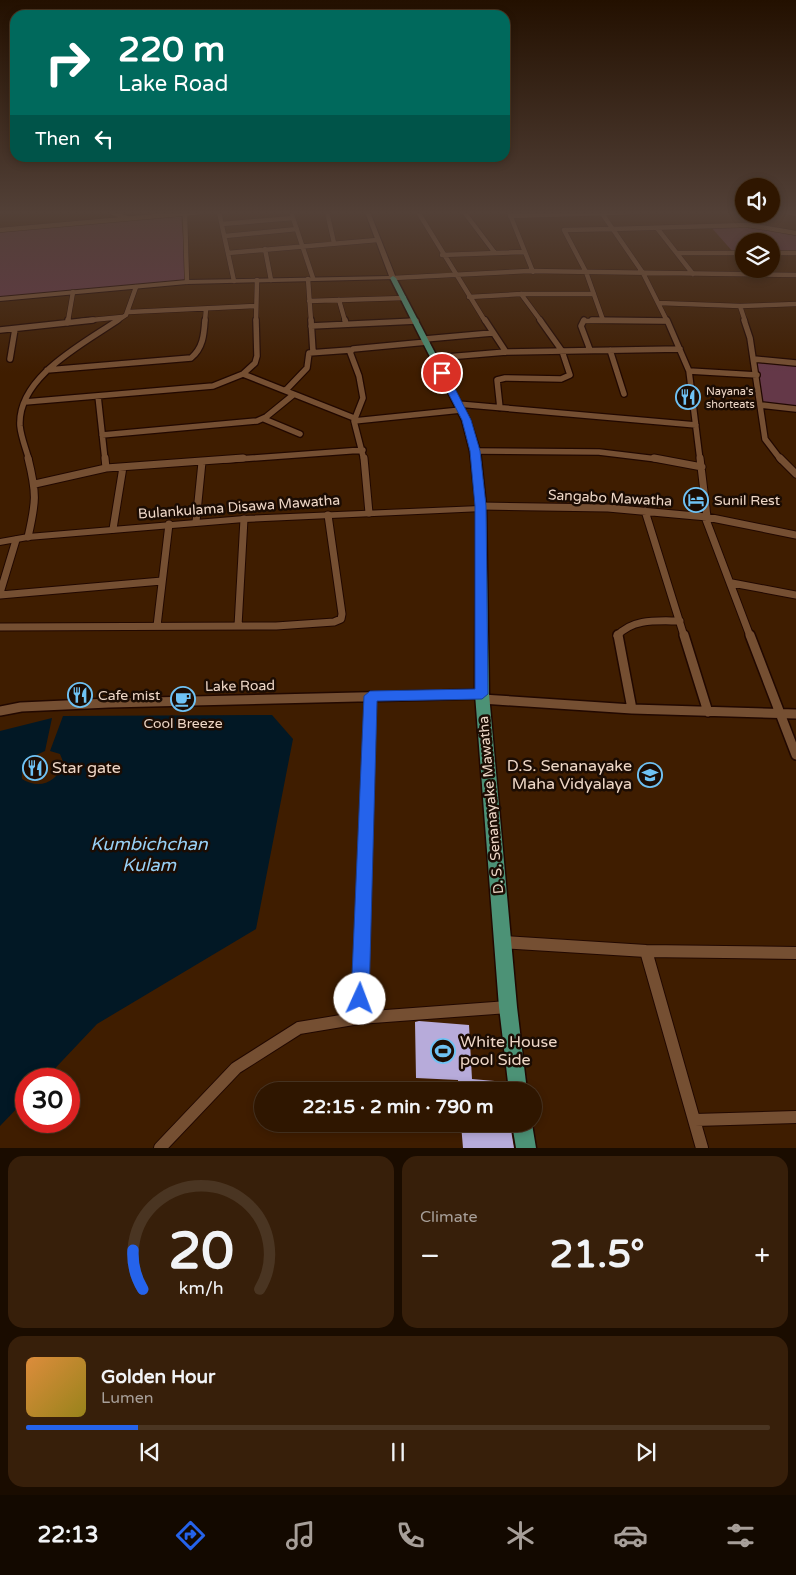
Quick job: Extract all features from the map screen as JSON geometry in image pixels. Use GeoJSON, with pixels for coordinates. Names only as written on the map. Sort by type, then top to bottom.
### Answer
{"type":"FeatureCollection","features":[{"type":"Feature","properties":{"kind":"main road","name":"D. S. Senanayake Mawatha"},"geometry":{"type":"LineString","coordinates":[[388,266],[460,407],[475,451],[480,507],[482,696],[502,942],[517,1082]]}},
{"type":"Feature","properties":{"kind":"main road"},"geometry":{"type":"LineString","coordinates":[[0,299],[187,282],[393,278]]}},
{"type":"Feature","properties":{"kind":"main road","name":"Bulankulama Disawa Mawatha"},"geometry":{"type":"LineString","coordinates":[[0,542],[28,537],[244,518],[480,507]]}},
{"type":"Feature","properties":{"kind":"main road"},"geometry":{"type":"LineString","coordinates":[[523,1132],[526,1148]]}},
{"type":"Feature","properties":{"kind":"street"},"geometry":{"type":"LineString","coordinates":[[187,266],[187,282]]}},
{"type":"Feature","properties":{"kind":"street"},"geometry":{"type":"LineString","coordinates":[[231,266],[234,281]]}},
{"type":"Feature","properties":{"kind":"street"},"geometry":{"type":"LineString","coordinates":[[268,266],[271,280]]}},
{"type":"Feature","properties":{"kind":"street"},"geometry":{"type":"LineString","coordinates":[[307,266],[311,279],[309,301],[313,352]]}},
{"type":"Feature","properties":{"kind":"street"},"geometry":{"type":"LineString","coordinates":[[450,266],[468,297],[506,352]]}},
{"type":"Feature","properties":{"kind":"street"},"geometry":{"type":"LineString","coordinates":[[530,266],[533,272]]}},
{"type":"Feature","properties":{"kind":"street"},"geometry":{"type":"LineString","coordinates":[[583,266],[603,320]]}},
{"type":"Feature","properties":{"kind":"street"},"geometry":{"type":"LineString","coordinates":[[638,266],[659,303],[689,371],[702,467],[706,517],[732,583],[778,715],[796,755]]}},
{"type":"Feature","properties":{"kind":"street"},"geometry":{"type":"LineString","coordinates":[[687,266],[693,274]]}},
{"type":"Feature","properties":{"kind":"street"},"geometry":{"type":"LineString","coordinates":[[393,278],[533,272],[796,275]]}},
{"type":"Feature","properties":{"kind":"street"},"geometry":{"type":"LineString","coordinates":[[25,402],[213,386],[243,374],[255,364],[257,356],[255,306],[257,280]]}},
{"type":"Feature","properties":{"kind":"street"},"geometry":{"type":"LineString","coordinates":[[28,537],[36,502],[35,484],[20,425],[31,385],[47,370],[129,312],[136,287]]}},
{"type":"Feature","properties":{"kind":"street"},"geometry":{"type":"LineString","coordinates":[[68,322],[73,292]]}},
{"type":"Feature","properties":{"kind":"street"},"geometry":{"type":"LineString","coordinates":[[468,297],[521,294],[594,294]]}},
{"type":"Feature","properties":{"kind":"street"},"geometry":{"type":"LineString","coordinates":[[500,408],[497,380],[501,378],[567,378],[570,375],[562,351],[521,294]]}},
{"type":"Feature","properties":{"kind":"street"},"geometry":{"type":"LineString","coordinates":[[309,301],[404,298]]}},
{"type":"Feature","properties":{"kind":"street"},"geometry":{"type":"LineString","coordinates":[[339,300],[346,324]]}},
{"type":"Feature","properties":{"kind":"street"},"geometry":{"type":"LineString","coordinates":[[659,303],[740,306],[795,304],[796,310]]}},
{"type":"Feature","properties":{"kind":"street"},"geometry":{"type":"LineString","coordinates":[[129,312],[255,306]]}},
{"type":"Feature","properties":{"kind":"street"},"geometry":{"type":"LineString","coordinates":[[740,306],[754,359],[765,439],[780,459],[796,474]]}},
{"type":"Feature","properties":{"kind":"street"},"geometry":{"type":"LineString","coordinates":[[47,370],[191,358],[196,355],[202,346],[206,309]]}},
{"type":"Feature","properties":{"kind":"street"},"geometry":{"type":"LineString","coordinates":[[0,330],[123,317]]}},
{"type":"Feature","properties":{"kind":"street"},"geometry":{"type":"LineString","coordinates":[[590,350],[581,326],[584,320],[667,321]]}},
{"type":"Feature","properties":{"kind":"street"},"geometry":{"type":"LineString","coordinates":[[311,326],[416,322]]}},
{"type":"Feature","properties":{"kind":"street"},"geometry":{"type":"LineString","coordinates":[[10,359],[15,329]]}},
{"type":"Feature","properties":{"kind":"street"},"geometry":{"type":"LineString","coordinates":[[286,390],[307,368],[309,353],[492,333]]}},
{"type":"Feature","properties":{"kind":"street"},"geometry":{"type":"LineString","coordinates":[[434,358],[506,352],[680,349]]}},
{"type":"Feature","properties":{"kind":"street"},"geometry":{"type":"LineString","coordinates":[[350,350],[359,376],[363,398],[354,419],[363,450],[369,513]]}},
{"type":"Feature","properties":{"kind":"street"},"geometry":{"type":"LineString","coordinates":[[610,350],[624,394]]}},
{"type":"Feature","properties":{"kind":"street"},"geometry":{"type":"LineString","coordinates":[[754,359],[796,363]]}},
{"type":"Feature","properties":{"kind":"street"},"geometry":{"type":"LineString","coordinates":[[689,371],[757,375]]}},
{"type":"Feature","properties":{"kind":"street"},"geometry":{"type":"LineString","coordinates":[[243,374],[354,419],[460,407],[500,408],[696,425]]}},
{"type":"Feature","properties":{"kind":"street"},"geometry":{"type":"LineString","coordinates":[[102,435],[264,419],[293,394]]}},
{"type":"Feature","properties":{"kind":"street"},"geometry":{"type":"LineString","coordinates":[[98,396],[106,468]]}},
{"type":"Feature","properties":{"kind":"street"},"geometry":{"type":"LineString","coordinates":[[761,405],[796,409]]}},
{"type":"Feature","properties":{"kind":"street"},"geometry":{"type":"LineString","coordinates":[[264,419],[300,434]]}},
{"type":"Feature","properties":{"kind":"street"},"geometry":{"type":"LineString","coordinates":[[35,484],[106,468],[363,450]]}},
{"type":"Feature","properties":{"kind":"street"},"geometry":{"type":"LineString","coordinates":[[475,451],[599,452],[676,461],[702,467]]}},
{"type":"Feature","properties":{"kind":"street"},"geometry":{"type":"LineString","coordinates":[[196,522],[202,462]]}},
{"type":"Feature","properties":{"kind":"street"},"geometry":{"type":"LineString","coordinates":[[113,529],[123,467]]}},
{"type":"Feature","properties":{"kind":"street","name":"Sangabo Mawatha"},"geometry":{"type":"LineString","coordinates":[[480,507],[608,508],[645,511],[706,517],[796,535]]}},
{"type":"Feature","properties":{"kind":"street"},"geometry":{"type":"LineString","coordinates":[[645,511],[708,712]]}},
{"type":"Feature","properties":{"kind":"street"},"geometry":{"type":"LineString","coordinates":[[0,627],[276,626],[334,622],[340,619],[342,614],[328,515]]}},
{"type":"Feature","properties":{"kind":"street"},"geometry":{"type":"LineString","coordinates":[[238,626],[244,518]]}},
{"type":"Feature","properties":{"kind":"street"},"geometry":{"type":"LineString","coordinates":[[157,626],[169,524]]}},
{"type":"Feature","properties":{"kind":"street"},"geometry":{"type":"LineString","coordinates":[[16,540],[0,594],[162,582]]}},
{"type":"Feature","properties":{"kind":"street"},"geometry":{"type":"LineString","coordinates":[[732,583],[796,595]]}},
{"type":"Feature","properties":{"kind":"street"},"geometry":{"type":"LineString","coordinates":[[632,709],[616,636],[622,629],[632,623],[680,622]]}},
{"type":"Feature","properties":{"kind":"street"},"geometry":{"type":"LineString","coordinates":[[359,1018],[370,696]]}},
{"type":"Feature","properties":{"kind":"street","name":"Lake Road"},"geometry":{"type":"LineString","coordinates":[[0,711],[109,703],[370,696],[482,696],[632,709],[778,715],[796,714]]}},
{"type":"Feature","properties":{"kind":"street"},"geometry":{"type":"LineString","coordinates":[[502,942],[646,951],[796,953]]}},
{"type":"Feature","properties":{"kind":"street"},"geometry":{"type":"LineString","coordinates":[[646,951],[702,1148]]}},
{"type":"Feature","properties":{"kind":"street"},"geometry":{"type":"LineString","coordinates":[[160,1148],[236,1068],[299,1028],[359,1018],[508,1007]]}},
{"type":"Feature","properties":{"kind":"street"},"geometry":{"type":"LineString","coordinates":[[695,1120],[796,1117]]}},
{"type":"Feature","properties":{"kind":"shaded area"},"geometry":{"type":"Polygon","coordinates":[[[0,266],[186,266],[187,282],[0,298],[0,266]]]}},
{"type":"Feature","properties":{"kind":"shaded area"},"geometry":{"type":"Polygon","coordinates":[[[754,359],[796,363],[796,409],[761,405],[754,359]]]}},
{"type":"Feature","properties":{"kind":"water","name":"Kumbichchan Kulam"},"geometry":{"type":"Polygon","coordinates":[[[272,715],[293,739],[256,929],[97,1024],[55,1068],[15,1068],[15,1110],[0,1126],[0,731],[52,718],[45,751],[34,756],[22,767],[22,779],[35,784],[41,784],[52,780],[64,764],[60,754],[50,751],[63,716],[272,715]]]}},
{"type":"Feature","properties":{"kind":"building"},"geometry":{"type":"Polygon","coordinates":[[[415,1022],[469,1025],[472,1079],[506,1082],[458,1082],[458,1080],[416,1078],[415,1022]]]}},
{"type":"Feature","properties":{"kind":"building"},"geometry":{"type":"Polygon","coordinates":[[[462,1132],[511,1132],[514,1148],[463,1148],[462,1132]]]}},
{"type":"Feature","properties":{"kind":"place","name":"Nayana's shorteats"},"geometry":{"type":"Point","coordinates":[688,397]}},
{"type":"Feature","properties":{"kind":"place","name":"Sunil Rest"},"geometry":{"type":"Point","coordinates":[696,500]}},
{"type":"Feature","properties":{"kind":"place","name":"Cafe mist"},"geometry":{"type":"Point","coordinates":[80,695]}},
{"type":"Feature","properties":{"kind":"place","name":"Cool Breeze"},"geometry":{"type":"Point","coordinates":[183,699]}},
{"type":"Feature","properties":{"kind":"place","name":"Star gate"},"geometry":{"type":"Point","coordinates":[35,768]}},
{"type":"Feature","properties":{"kind":"place","name":"D.S. Senanayake Maha Vidyalaya"},"geometry":{"type":"Point","coordinates":[650,775]}},
{"type":"Feature","properties":{"kind":"place","name":"White House pool Side"},"geometry":{"type":"Point","coordinates":[443,1051]}},
{"type":"Feature","properties":{"kind":"route"},"geometry":{"type":"LineString","coordinates":[[360,999],[370,696],[482,694],[483,598],[480,506],[475,451],[466,420],[442,373]]}}]}
